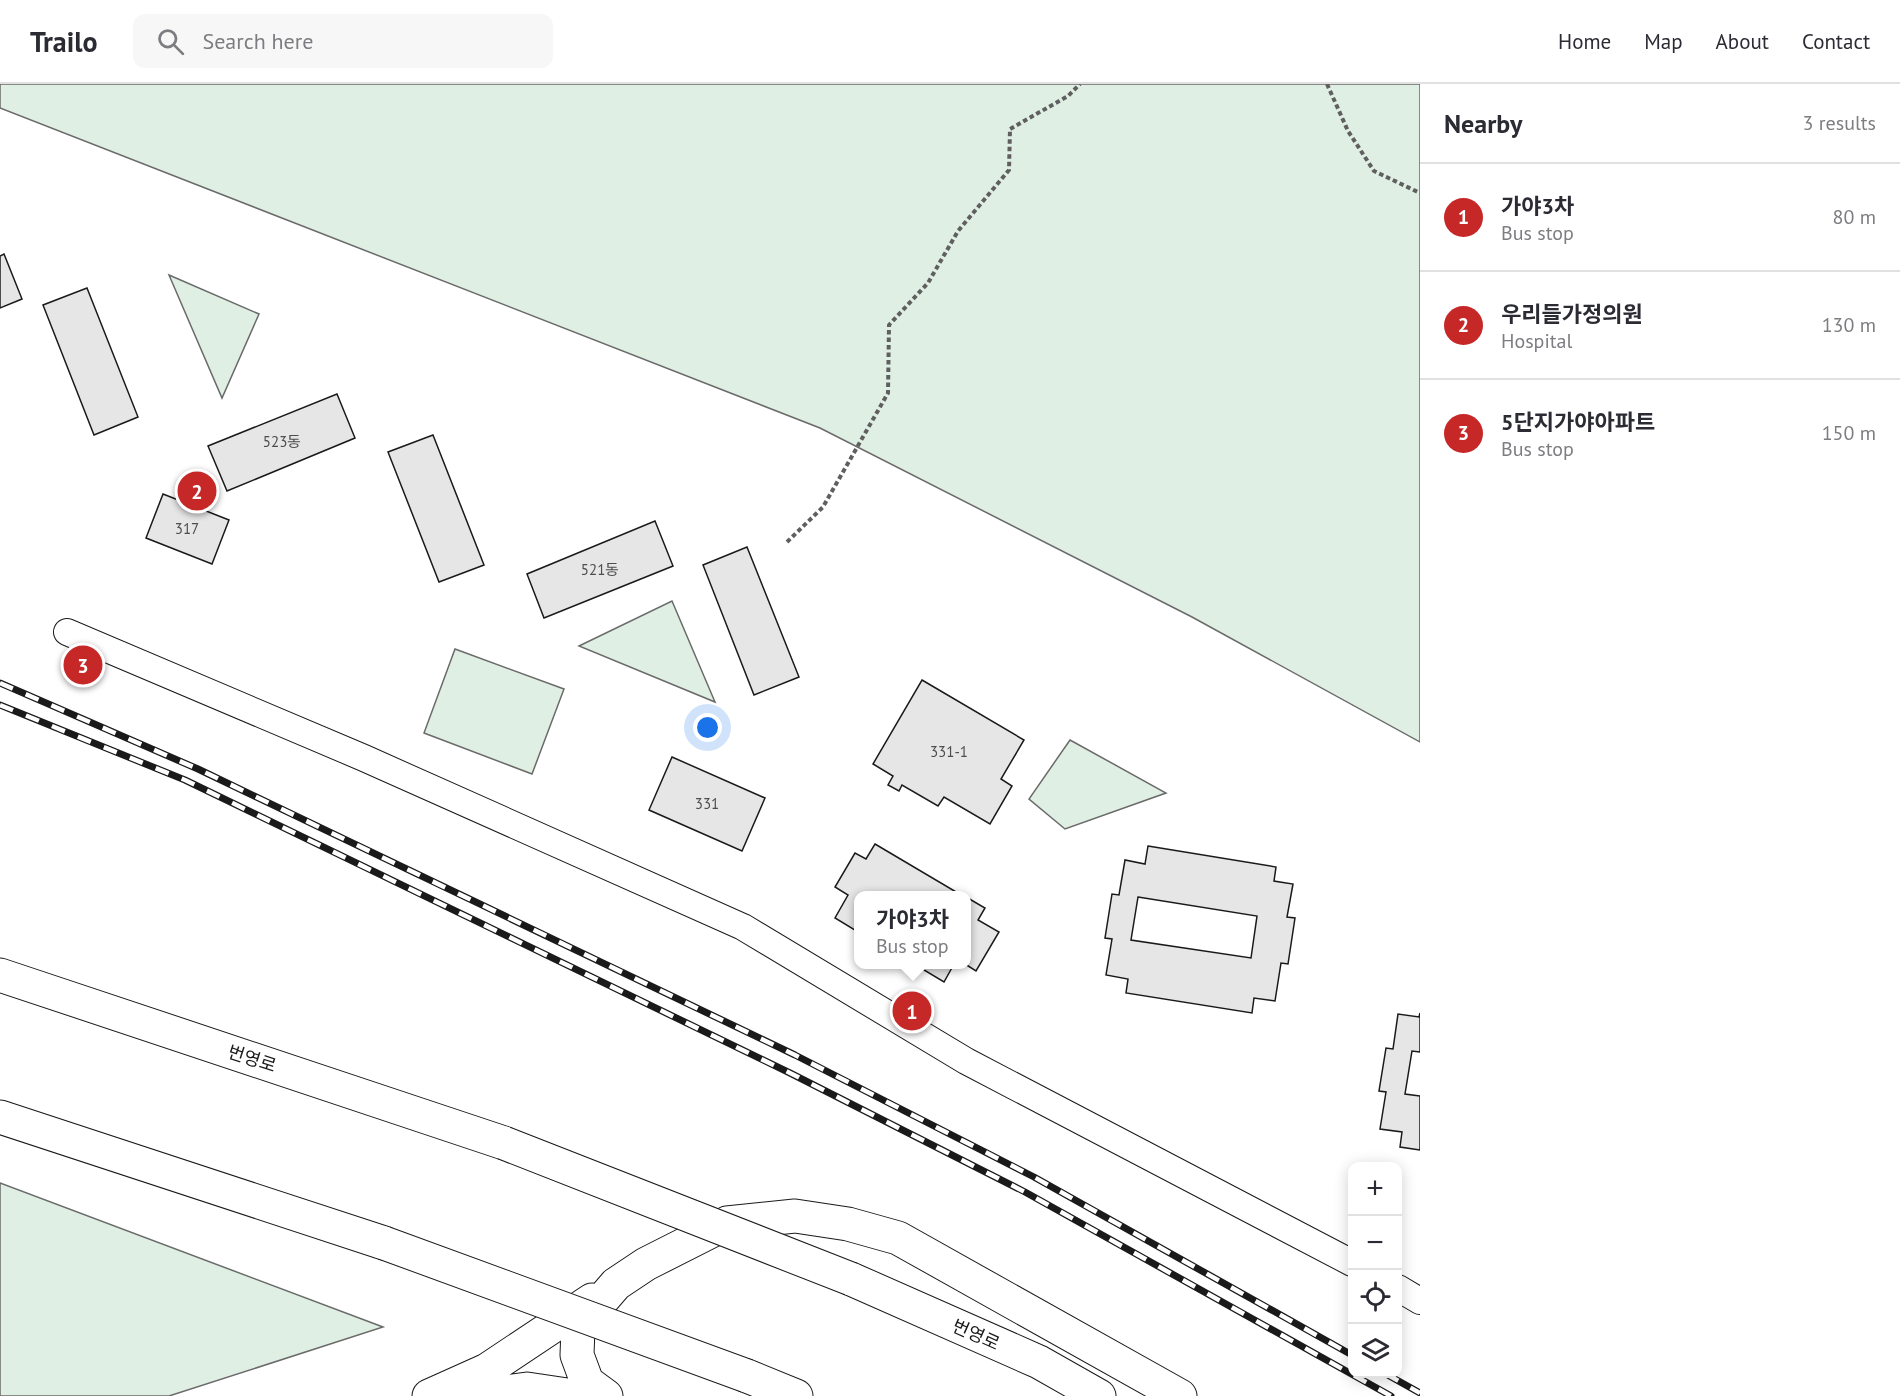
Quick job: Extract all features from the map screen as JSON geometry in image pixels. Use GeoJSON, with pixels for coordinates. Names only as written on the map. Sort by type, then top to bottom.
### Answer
{"type":"FeatureCollection","features":[{"type":"Feature","properties":{"kind":"street"},"geometry":{"type":"LineString","coordinates":[[67,632],[364,758],[743,927],[966,1061],[1348,1260]]}},
{"type":"Feature","properties":{"kind":"street","name":"번영로"},"geometry":{"type":"LineString","coordinates":[[0,975],[504,1143],[851,1279],[1039,1362],[1099,1396]]}},
{"type":"Feature","properties":{"kind":"street"},"geometry":{"type":"LineString","coordinates":[[0,1117],[384,1243],[796,1396]]}},
{"type":"Feature","properties":{"kind":"street"},"geometry":{"type":"LineString","coordinates":[[429,1396],[487,1370],[646,1264],[727,1223],[795,1216],[848,1224],[898,1238],[1180,1396]]}},
{"type":"Feature","properties":{"kind":"street"},"geometry":{"type":"LineString","coordinates":[[606,1396],[587,1382],[577,1355],[578,1328],[616,1284]]}},
{"type":"Feature","properties":{"kind":"street"},"geometry":{"type":"LineString","coordinates":[[1402,1290],[1420,1300]]}},
{"type":"Feature","properties":{"kind":"street"},"geometry":{"type":"LineString","coordinates":[[475,1396],[527,1389],[574,1396]]}},
{"type":"Feature","properties":{"kind":"path"},"geometry":{"type":"LineString","coordinates":[[787,542],[823,507],[888,393],[889,325],[928,283],[958,231],[1009,170],[1010,129],[1068,96],[1080,84]]}},
{"type":"Feature","properties":{"kind":"path"},"geometry":{"type":"LineString","coordinates":[[1327,84],[1348,131],[1374,171],[1420,193]]}},
{"type":"Feature","properties":{"kind":"green space"},"geometry":{"type":"Polygon","coordinates":[[[0,84],[1420,84],[1420,742],[1192,617],[820,428],[0,108],[0,84]]]}},
{"type":"Feature","properties":{"kind":"green space"},"geometry":{"type":"Polygon","coordinates":[[[169,275],[259,314],[222,398],[169,275]]]}},
{"type":"Feature","properties":{"kind":"green space"},"geometry":{"type":"Polygon","coordinates":[[[672,601],[715,702],[579,646],[672,601]]]}},
{"type":"Feature","properties":{"kind":"green space"},"geometry":{"type":"Polygon","coordinates":[[[455,649],[564,689],[532,774],[424,733],[455,649]]]}},
{"type":"Feature","properties":{"kind":"green space"},"geometry":{"type":"Polygon","coordinates":[[[1070,740],[1166,793],[1065,829],[1029,799],[1070,740]]]}},
{"type":"Feature","properties":{"kind":"green space"},"geometry":{"type":"Polygon","coordinates":[[[0,1183],[383,1327],[169,1396],[0,1396],[0,1183]]]}},
{"type":"Feature","properties":{"kind":"building"},"geometry":{"type":"Polygon","coordinates":[[[4,254],[22,299],[0,308],[0,256],[4,254]]]}},
{"type":"Feature","properties":{"kind":"building"},"geometry":{"type":"Polygon","coordinates":[[[87,288],[138,417],[94,435],[43,305],[87,288]]]}},
{"type":"Feature","properties":{"kind":"building"},"geometry":{"type":"Polygon","coordinates":[[[337,394],[355,438],[227,491],[208,446],[337,394]]]}},
{"type":"Feature","properties":{"kind":"building"},"geometry":{"type":"Polygon","coordinates":[[[433,435],[484,565],[439,582],[388,452],[433,435]]]}},
{"type":"Feature","properties":{"kind":"building"},"geometry":{"type":"Polygon","coordinates":[[[163,494],[229,520],[212,564],[146,538],[163,494]]]}},
{"type":"Feature","properties":{"kind":"building"},"geometry":{"type":"Polygon","coordinates":[[[655,521],[673,566],[544,618],[527,574],[655,521]]]}},
{"type":"Feature","properties":{"kind":"building"},"geometry":{"type":"Polygon","coordinates":[[[747,547],[799,677],[754,695],[703,565],[747,547]]]}},
{"type":"Feature","properties":{"kind":"building"},"geometry":{"type":"Polygon","coordinates":[[[922,680],[1024,740],[1001,779],[1012,786],[990,824],[944,797],[938,806],[902,785],[899,791],[888,785],[893,776],[873,764],[922,680]]]}},
{"type":"Feature","properties":{"kind":"building"},"geometry":{"type":"Polygon","coordinates":[[[672,757],[765,798],[742,851],[649,810],[672,757]]]}},
{"type":"Feature","properties":{"kind":"building"},"geometry":{"type":"Polygon","coordinates":[[[875,844],[955,891],[854,891],[854,930],[835,918],[848,895],[835,887],[855,853],[866,859],[875,844]]]}},
{"type":"Feature","properties":{"kind":"building"},"geometry":{"type":"Polygon","coordinates":[[[1148,846],[1276,867],[1274,881],[1293,884],[1287,917],[1295,918],[1288,964],[1281,963],[1275,1001],[1254,998],[1252,1013],[1126,993],[1128,979],[1106,975],[1112,939],[1105,938],[1112,894],[1119,895],[1125,860],[1145,864],[1148,846]],[[1138,897],[1131,940],[1251,958],[1257,916],[1138,897]]]}},
{"type":"Feature","properties":{"kind":"building"},"geometry":{"type":"Polygon","coordinates":[[[971,900],[985,908],[978,920],[999,932],[976,971],[971,968],[971,900]]]}},
{"type":"Feature","properties":{"kind":"building"},"geometry":{"type":"Polygon","coordinates":[[[922,969],[951,969],[944,982],[922,969]]]}},
{"type":"Feature","properties":{"kind":"building"},"geometry":{"type":"Polygon","coordinates":[[[1420,1013],[1420,1052],[1412,1051],[1405,1094],[1420,1096],[1420,1150],[1400,1147],[1402,1132],[1380,1129],[1386,1092],[1379,1091],[1386,1048],[1393,1049],[1398,1014],[1419,1017],[1420,1013]]]}},
{"type":"Feature","properties":{"kind":"railway"},"geometry":{"type":"LineString","coordinates":[[0,683],[198,769],[795,1055],[1034,1177],[1348,1353]]}},
{"type":"Feature","properties":{"kind":"railway"},"geometry":{"type":"LineString","coordinates":[[0,705],[185,780],[790,1073],[1025,1192],[1391,1396]]}},
{"type":"Feature","properties":{"kind":"railway"},"geometry":{"type":"LineString","coordinates":[[1393,1378],[1420,1393]]}},
{"type":"Feature","properties":{"kind":"place","name":"우리들가정의원"},"geometry":{"type":"Point","coordinates":[197,491]}},
{"type":"Feature","properties":{"kind":"place","name":"5단지가야아파트"},"geometry":{"type":"Point","coordinates":[83,665]}},
{"type":"Feature","properties":{"kind":"place","name":"가야3차"},"geometry":{"type":"Point","coordinates":[912,1011]}}]}
